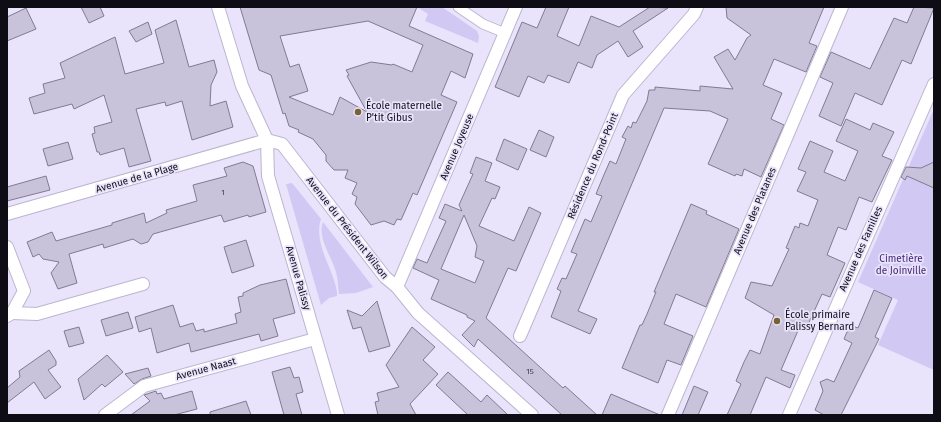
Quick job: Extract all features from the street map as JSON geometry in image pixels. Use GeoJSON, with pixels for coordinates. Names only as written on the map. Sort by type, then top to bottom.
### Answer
{"type":"FeatureCollection","features":[{"type":"Feature","properties":{"kind":"street"},"geometry":{"type":"LineString","coordinates":[[218,7],[242,86],[267,140]]}},
{"type":"Feature","properties":{"kind":"street"},"geometry":{"type":"LineString","coordinates":[[458,7],[482,24],[505,33]]}},
{"type":"Feature","properties":{"kind":"street","name":"Avenue Joyeuse"},"geometry":{"type":"LineString","coordinates":[[396,287],[516,7]]}},
{"type":"Feature","properties":{"kind":"street","name":"Avenue des Platanes"},"geometry":{"type":"LineString","coordinates":[[668,415],[842,7]]}},
{"type":"Feature","properties":{"kind":"street","name":"Résidence du Rond-Point"},"geometry":{"type":"LineString","coordinates":[[520,336],[623,95],[696,11]]}},
{"type":"Feature","properties":{"kind":"street","name":"Avenue des Familles"},"geometry":{"type":"LineString","coordinates":[[789,415],[934,84]]}},
{"type":"Feature","properties":{"kind":"street","name":"Avenue de la Plage"},"geometry":{"type":"LineString","coordinates":[[7,214],[267,140]]}},
{"type":"Feature","properties":{"kind":"street","name":"Avenue du Président Wilson"},"geometry":{"type":"LineString","coordinates":[[267,140],[282,144],[385,277],[396,287],[418,313],[532,415]]}},
{"type":"Feature","properties":{"kind":"street","name":"Avenue Palissy"},"geometry":{"type":"LineString","coordinates":[[267,140],[268,176],[338,415]]}},
{"type":"Feature","properties":{"kind":"street"},"geometry":{"type":"LineString","coordinates":[[7,247],[24,291],[10,314]]}},
{"type":"Feature","properties":{"kind":"street"},"geometry":{"type":"LineString","coordinates":[[10,314],[36,314],[143,284]]}},
{"type":"Feature","properties":{"kind":"street","name":"Avenue Naast"},"geometry":{"type":"LineString","coordinates":[[104,415],[144,386],[315,339]]}},
{"type":"Feature","properties":{"kind":"green space"},"geometry":{"type":"Polygon","coordinates":[[[417,7],[442,7],[477,31],[479,36],[478,43],[425,21],[428,14],[417,7]]]}},
{"type":"Feature","properties":{"kind":"green space","name":"Cimetière de Joinville"},"geometry":{"type":"Polygon","coordinates":[[[934,109],[934,370],[878,345],[898,300],[858,282],[934,109]]]}},
{"type":"Feature","properties":{"kind":"green space"},"geometry":{"type":"Polygon","coordinates":[[[292,183],[321,219],[319,228],[321,246],[335,283],[337,296],[329,298],[321,305],[286,184],[292,183]]]}},
{"type":"Feature","properties":{"kind":"green space"},"geometry":{"type":"Polygon","coordinates":[[[323,222],[373,287],[356,293],[339,294],[336,272],[323,241],[323,222]]]}},
{"type":"Feature","properties":{"kind":"building"},"geometry":{"type":"Polygon","coordinates":[[[81,7],[100,7],[104,16],[89,23],[81,7]]]}},
{"type":"Feature","properties":{"kind":"building"},"geometry":{"type":"Polygon","coordinates":[[[240,7],[417,7],[409,26],[473,54],[465,78],[451,71],[441,95],[457,102],[417,195],[413,193],[401,220],[397,219],[394,225],[384,221],[371,225],[355,204],[357,197],[352,194],[357,183],[345,178],[348,170],[334,170],[326,161],[326,155],[313,139],[298,132],[299,130],[289,126],[285,113],[283,114],[271,75],[259,70],[240,7]],[[368,21],[280,36],[290,67],[299,64],[308,91],[289,97],[333,115],[340,97],[367,112],[347,76],[349,75],[346,70],[371,62],[393,64],[412,72],[423,45],[368,21]]]}},
{"type":"Feature","properties":{"kind":"building"},"geometry":{"type":"Polygon","coordinates":[[[546,7],[569,7],[557,36],[579,46],[591,16],[619,27],[650,7],[668,8],[633,31],[643,47],[628,57],[618,41],[597,55],[592,68],[578,62],[569,83],[548,75],[544,83],[528,76],[519,97],[495,87],[522,22],[537,28],[546,7]]]}},
{"type":"Feature","properties":{"kind":"building"},"geometry":{"type":"Polygon","coordinates":[[[726,7],[824,7],[809,43],[817,46],[806,72],[774,59],[763,85],[782,93],[771,119],[784,125],[761,177],[744,169],[742,176],[736,174],[735,176],[708,164],[728,119],[710,111],[664,108],[578,311],[597,319],[590,334],[551,317],[561,291],[557,289],[562,278],[566,279],[577,254],[571,252],[585,219],[591,222],[602,196],[596,194],[603,177],[610,161],[616,164],[626,139],[622,137],[628,126],[631,128],[633,122],[636,123],[647,101],[649,90],[655,90],[655,87],[700,91],[700,86],[733,89],[714,57],[728,49],[735,60],[747,38],[751,35],[727,18],[726,7]]]}},
{"type":"Feature","properties":{"kind":"building"},"geometry":{"type":"Polygon","coordinates":[[[914,7],[934,8],[911,64],[902,60],[882,105],[855,93],[841,126],[819,116],[833,83],[820,77],[831,52],[870,69],[894,18],[907,23],[914,7]]]}},
{"type":"Feature","properties":{"kind":"building"},"geometry":{"type":"Polygon","coordinates":[[[26,8],[36,29],[7,41],[7,17],[26,8]]]}},
{"type":"Feature","properties":{"kind":"building"},"geometry":{"type":"Polygon","coordinates":[[[176,20],[189,67],[214,60],[217,72],[211,85],[210,106],[226,101],[233,127],[192,140],[182,101],[166,106],[165,102],[136,109],[151,161],[129,167],[124,148],[100,155],[99,152],[97,152],[92,134],[95,133],[94,127],[112,122],[104,95],[74,109],[72,104],[34,114],[29,98],[45,93],[43,84],[65,78],[60,63],[115,37],[125,74],[164,63],[155,30],[176,20]]]}},
{"type":"Feature","properties":{"kind":"building"},"geometry":{"type":"Polygon","coordinates":[[[148,22],[152,34],[136,42],[129,31],[148,22]]]}},
{"type":"Feature","properties":{"kind":"building"},"geometry":{"type":"Polygon","coordinates":[[[846,119],[870,130],[873,123],[894,132],[882,156],[892,160],[872,202],[859,197],[846,230],[838,227],[827,255],[845,263],[830,297],[822,294],[806,329],[800,326],[781,370],[795,375],[790,388],[766,377],[750,415],[727,415],[741,384],[736,381],[744,362],[750,350],[760,354],[774,315],[745,298],[751,282],[772,286],[789,249],[786,248],[795,226],[799,228],[800,223],[808,226],[818,200],[797,191],[806,172],[798,169],[810,141],[833,151],[824,172],[845,181],[858,151],[836,141],[846,119]]]}},
{"type":"Feature","properties":{"kind":"building"},"geometry":{"type":"Polygon","coordinates":[[[539,130],[554,137],[546,157],[530,150],[539,130]]]}},
{"type":"Feature","properties":{"kind":"building"},"geometry":{"type":"Polygon","coordinates":[[[504,139],[527,149],[518,170],[496,160],[504,139]]]}},
{"type":"Feature","properties":{"kind":"building"},"geometry":{"type":"Polygon","coordinates":[[[68,142],[73,159],[48,166],[43,149],[68,142]]]}},
{"type":"Feature","properties":{"kind":"building"},"geometry":{"type":"Polygon","coordinates":[[[476,157],[492,163],[485,181],[500,187],[495,199],[492,198],[479,226],[514,241],[529,207],[541,213],[516,271],[508,268],[486,318],[563,388],[565,386],[597,415],[562,415],[478,339],[474,347],[462,335],[475,321],[467,317],[467,315],[431,299],[439,280],[413,268],[417,259],[427,263],[446,221],[439,218],[445,204],[462,211],[459,205],[473,174],[470,173],[476,157]],[[464,215],[441,269],[475,283],[484,261],[475,257],[477,246],[464,215]]]}},
{"type":"Feature","properties":{"kind":"building"},"geometry":{"type":"Polygon","coordinates":[[[243,162],[253,166],[266,212],[249,217],[248,215],[224,222],[221,215],[153,234],[148,242],[141,244],[133,239],[104,248],[103,244],[69,254],[77,283],[58,289],[51,273],[59,262],[43,259],[39,254],[33,257],[27,242],[52,232],[56,241],[112,225],[112,223],[144,213],[146,223],[167,213],[166,210],[197,201],[193,185],[227,176],[224,168],[243,162]]]}},
{"type":"Feature","properties":{"kind":"building"},"geometry":{"type":"Polygon","coordinates":[[[934,162],[934,188],[907,176],[905,180],[901,177],[906,167],[921,168],[934,162]]]}},
{"type":"Feature","properties":{"kind":"building"},"geometry":{"type":"Polygon","coordinates":[[[46,176],[50,190],[7,201],[7,187],[46,176]]]}},
{"type":"Feature","properties":{"kind":"building"},"geometry":{"type":"Polygon","coordinates":[[[691,204],[707,211],[706,214],[739,229],[706,307],[676,294],[664,324],[693,336],[681,365],[667,360],[658,383],[622,368],[640,325],[642,325],[647,314],[656,292],[654,292],[691,204]]]}},
{"type":"Feature","properties":{"kind":"building"},"geometry":{"type":"Polygon","coordinates":[[[246,240],[254,266],[232,273],[224,247],[246,240]]]}},
{"type":"Feature","properties":{"kind":"building"},"geometry":{"type":"Polygon","coordinates":[[[286,279],[295,313],[273,319],[278,336],[261,341],[259,334],[191,352],[189,343],[157,353],[151,328],[139,332],[135,317],[173,305],[180,327],[193,323],[196,331],[204,329],[204,332],[237,323],[235,314],[241,312],[238,297],[243,296],[243,293],[260,285],[286,279]]]}},
{"type":"Feature","properties":{"kind":"building"},"geometry":{"type":"Polygon","coordinates":[[[874,290],[892,298],[875,337],[879,339],[841,415],[824,415],[815,410],[823,391],[820,382],[827,379],[834,382],[852,343],[844,339],[850,325],[858,328],[874,290]]]}},
{"type":"Feature","properties":{"kind":"building"},"geometry":{"type":"Polygon","coordinates":[[[377,301],[390,346],[369,352],[361,327],[353,329],[347,310],[362,316],[377,301]]]}},
{"type":"Feature","properties":{"kind":"building"},"geometry":{"type":"Polygon","coordinates":[[[128,312],[133,328],[106,336],[101,320],[128,312]]]}},
{"type":"Feature","properties":{"kind":"building"},"geometry":{"type":"Polygon","coordinates":[[[79,327],[84,343],[69,347],[64,331],[79,327]]]}},
{"type":"Feature","properties":{"kind":"building"},"geometry":{"type":"Polygon","coordinates":[[[412,327],[435,347],[423,360],[438,374],[410,404],[416,415],[378,415],[375,402],[379,401],[377,393],[399,387],[386,365],[412,327]]]}},
{"type":"Feature","properties":{"kind":"building"},"geometry":{"type":"Polygon","coordinates":[[[49,350],[56,361],[56,365],[48,370],[61,387],[45,399],[34,382],[7,403],[7,388],[20,377],[19,371],[49,350]]]}},
{"type":"Feature","properties":{"kind":"building"},"geometry":{"type":"Polygon","coordinates":[[[107,355],[123,372],[105,387],[102,384],[84,400],[78,379],[107,355]]]}},
{"type":"Feature","properties":{"kind":"building"},"geometry":{"type":"Polygon","coordinates":[[[290,367],[294,378],[299,377],[303,392],[296,394],[302,415],[284,415],[272,372],[290,367]]]}},
{"type":"Feature","properties":{"kind":"building"},"geometry":{"type":"Polygon","coordinates":[[[148,368],[151,376],[134,384],[125,374],[148,368]]]}},
{"type":"Feature","properties":{"kind":"building"},"geometry":{"type":"Polygon","coordinates":[[[448,372],[481,402],[487,395],[508,415],[468,415],[436,385],[448,372]]]}},
{"type":"Feature","properties":{"kind":"building"},"geometry":{"type":"Polygon","coordinates":[[[694,386],[708,392],[698,415],[682,415],[694,386]]]}},
{"type":"Feature","properties":{"kind":"building"},"geometry":{"type":"Polygon","coordinates":[[[156,391],[157,394],[161,393],[164,399],[192,391],[197,409],[174,415],[131,415],[150,401],[144,395],[156,391]]]}},
{"type":"Feature","properties":{"kind":"building"},"geometry":{"type":"Polygon","coordinates":[[[611,394],[660,415],[602,415],[611,394]]]}},
{"type":"Feature","properties":{"kind":"building"},"geometry":{"type":"Polygon","coordinates":[[[246,401],[251,415],[210,415],[210,412],[246,401]]]}},
{"type":"Feature","properties":{"kind":"place","name":"École maternelle P'tit Gibus"},"geometry":{"type":"Point","coordinates":[358,112]}},
{"type":"Feature","properties":{"kind":"place","name":"École primaire Palissy Bernard"},"geometry":{"type":"Point","coordinates":[777,321]}}]}
